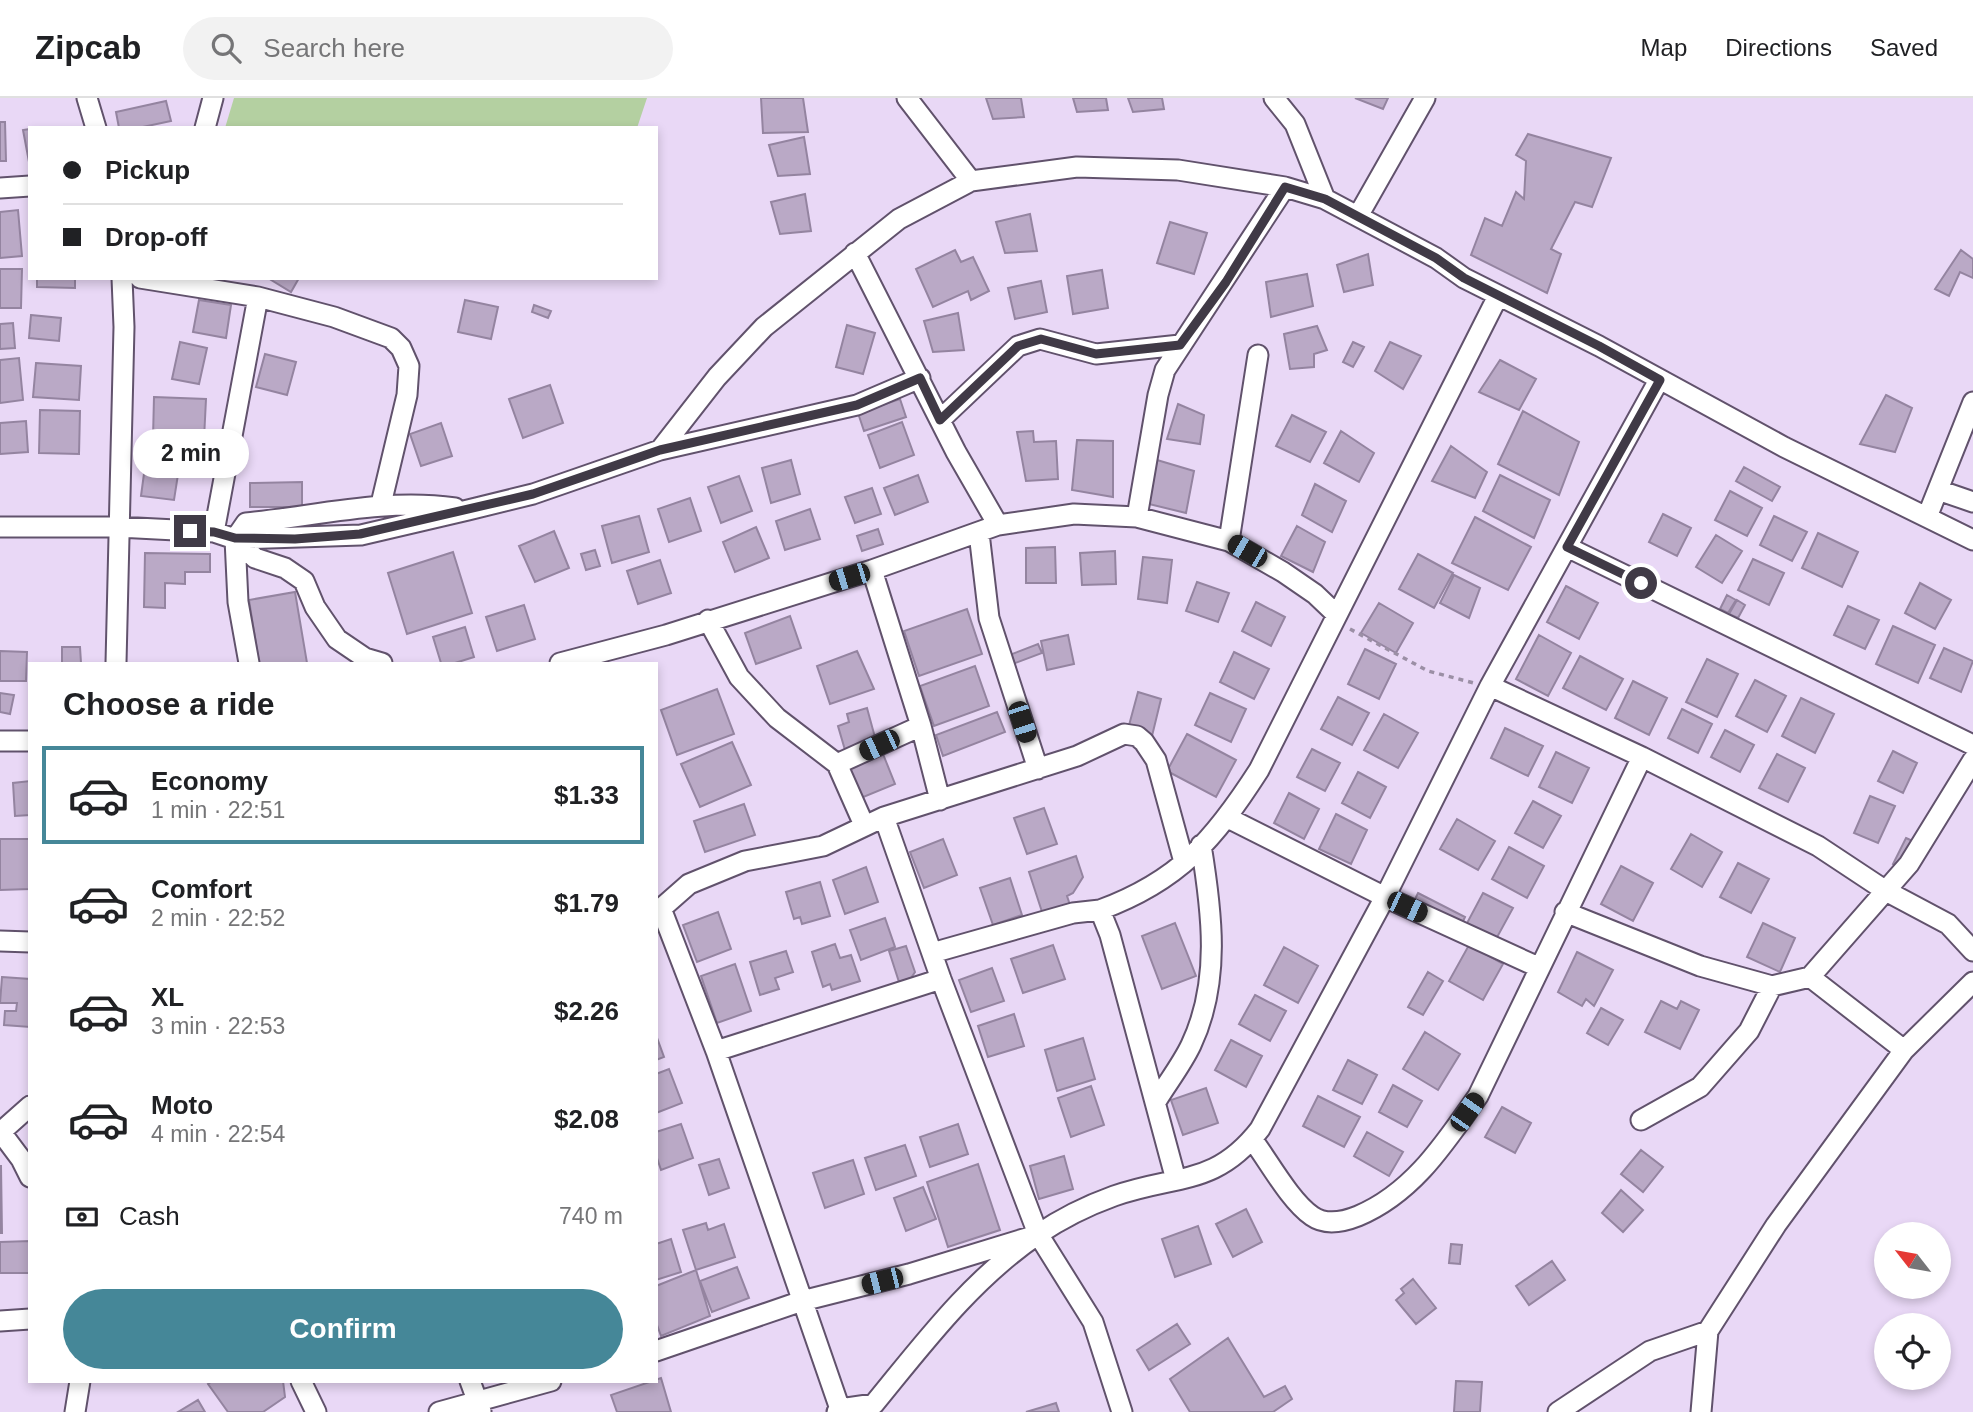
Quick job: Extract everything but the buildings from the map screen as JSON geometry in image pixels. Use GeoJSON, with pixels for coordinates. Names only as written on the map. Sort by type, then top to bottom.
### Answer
{"type":"FeatureCollection","features":[{"type":"Feature","properties":{"kind":"street"},"geometry":{"type":"LineString","coordinates":[[87,98],[95,126]]}},
{"type":"Feature","properties":{"kind":"street"},"geometry":{"type":"LineString","coordinates":[[206,126],[213,98]]}},
{"type":"Feature","properties":{"kind":"street"},"geometry":{"type":"LineString","coordinates":[[907,98],[971,181]]}},
{"type":"Feature","properties":{"kind":"street"},"geometry":{"type":"LineString","coordinates":[[1274,98],[1295,124],[1325,199]]}},
{"type":"Feature","properties":{"kind":"street"},"geometry":{"type":"LineString","coordinates":[[1358,216],[1425,98]]}},
{"type":"Feature","properties":{"kind":"street"},"geometry":{"type":"LineString","coordinates":[[660,450],[717,377],[764,327],[899,219],[971,181],[1077,167],[1178,170],[1285,187],[1325,199],[1498,296],[1599,346],[1784,447],[1973,540]]}},
{"type":"Feature","properties":{"kind":"street"},"geometry":{"type":"LineString","coordinates":[[0,188],[28,187]]}},
{"type":"Feature","properties":{"kind":"street"},"geometry":{"type":"LineString","coordinates":[[1137,517],[1158,395],[1165,370],[1226,282],[1285,187]]}},
{"type":"Feature","properties":{"kind":"street"},"geometry":{"type":"LineString","coordinates":[[855,253],[940,420],[998,525]]}},
{"type":"Feature","properties":{"kind":"street"},"geometry":{"type":"LineString","coordinates":[[116,662],[124,327],[122,280]]}},
{"type":"Feature","properties":{"kind":"street"},"geometry":{"type":"LineString","coordinates":[[152,280],[258,297],[377,330],[401,348],[409,366],[407,395],[381,504]]}},
{"type":"Feature","properties":{"kind":"street"},"geometry":{"type":"LineString","coordinates":[[932,953],[1073,913],[1100,910],[1135,897],[1163,881],[1228,818],[1259,770],[1498,296]]}},
{"type":"Feature","properties":{"kind":"street"},"geometry":{"type":"LineString","coordinates":[[214,532],[258,297]]}},
{"type":"Feature","properties":{"kind":"street"},"geometry":{"type":"LineString","coordinates":[[940,420],[1018,346],[1041,339],[1096,354],[1180,345]]}},
{"type":"Feature","properties":{"kind":"street"},"geometry":{"type":"LineString","coordinates":[[1229,541],[1258,355]]}},
{"type":"Feature","properties":{"kind":"street"},"geometry":{"type":"LineString","coordinates":[[0,527],[118,527],[214,532],[235,538],[295,539],[360,534],[533,494],[660,450],[857,405],[920,378]]}},
{"type":"Feature","properties":{"kind":"street"},"geometry":{"type":"LineString","coordinates":[[658,1350],[802,1301],[909,1274],[1038,1234],[1114,1196],[1215,1170],[1241,1153],[1252,1139],[1385,897],[1490,686],[1660,380]]}},
{"type":"Feature","properties":{"kind":"street"},"geometry":{"type":"LineString","coordinates":[[1927,517],[1973,402]]}},
{"type":"Feature","properties":{"kind":"street"},"geometry":{"type":"LineString","coordinates":[[1938,490],[1973,502]]}},
{"type":"Feature","properties":{"kind":"street"},"geometry":{"type":"LineString","coordinates":[[249,662],[238,602],[235,538],[246,523],[323,515],[381,504],[429,505],[468,510]]}},
{"type":"Feature","properties":{"kind":"street"},"geometry":{"type":"LineString","coordinates":[[564,662],[666,635],[873,570],[998,525],[1074,514],[1137,517],[1229,541],[1315,594],[1337,615]]}},
{"type":"Feature","properties":{"kind":"street"},"geometry":{"type":"LineString","coordinates":[[979,533],[987,611],[1038,769]]}},
{"type":"Feature","properties":{"kind":"street"},"geometry":{"type":"LineString","coordinates":[[235,538],[255,558],[285,568],[304,581],[314,607],[337,639],[365,658],[379,662]]}},
{"type":"Feature","properties":{"kind":"street"},"geometry":{"type":"LineString","coordinates":[[1567,547],[1973,745]]}},
{"type":"Feature","properties":{"kind":"street"},"geometry":{"type":"LineString","coordinates":[[873,570],[921,726],[940,800]]}},
{"type":"Feature","properties":{"kind":"street"},"geometry":{"type":"LineString","coordinates":[[708,620],[739,677],[777,718],[837,764],[864,825]]}},
{"type":"Feature","properties":{"kind":"street"},"geometry":{"type":"LineString","coordinates":[[1490,686],[1642,757],[1818,846],[1886,891],[1948,924],[1973,951]]}},
{"type":"Feature","properties":{"kind":"street"},"geometry":{"type":"LineString","coordinates":[[837,764],[921,726]]}},
{"type":"Feature","properties":{"kind":"street"},"geometry":{"type":"LineString","coordinates":[[1038,1234],[958,1301],[876,1408],[839,1410],[716,1051],[659,912],[689,884],[746,861],[823,846],[884,817],[1077,756],[1124,734],[1137,736],[1156,760],[1184,862]]}},
{"type":"Feature","properties":{"kind":"street"},"geometry":{"type":"LineString","coordinates":[[0,741],[28,741]]}},
{"type":"Feature","properties":{"kind":"street"},"geometry":{"type":"LineString","coordinates":[[1252,1139],[1311,1215],[1324,1222],[1344,1222],[1381,1206],[1411,1182],[1444,1145],[1478,1096],[1538,967],[1642,757]]}},
{"type":"Feature","properties":{"kind":"street"},"geometry":{"type":"LineString","coordinates":[[1565,912],[1700,966],[1772,986],[1810,977],[1886,891],[1934,827],[1973,760]]}},
{"type":"Feature","properties":{"kind":"street"},"geometry":{"type":"LineString","coordinates":[[884,817],[941,979],[1038,1234],[1093,1322],[1122,1412]]}},
{"type":"Feature","properties":{"kind":"street"},"geometry":{"type":"LineString","coordinates":[[1228,818],[1385,897],[1538,967]]}},
{"type":"Feature","properties":{"kind":"street"},"geometry":{"type":"LineString","coordinates":[[1157,1100],[1191,1046],[1204,1010],[1212,962],[1211,902],[1201,845]]}},
{"type":"Feature","properties":{"kind":"street"},"geometry":{"type":"LineString","coordinates":[[1100,910],[1110,935],[1157,1100],[1176,1180]]}},
{"type":"Feature","properties":{"kind":"street"},"geometry":{"type":"LineString","coordinates":[[0,941],[28,942]]}},
{"type":"Feature","properties":{"kind":"street"},"geometry":{"type":"LineString","coordinates":[[1810,977],[1905,1050]]}},
{"type":"Feature","properties":{"kind":"street"},"geometry":{"type":"LineString","coordinates":[[716,1051],[941,979]]}},
{"type":"Feature","properties":{"kind":"street"},"geometry":{"type":"LineString","coordinates":[[1701,1412],[1708,1331],[1776,1224],[1905,1050],[1973,982]]}},
{"type":"Feature","properties":{"kind":"street"},"geometry":{"type":"LineString","coordinates":[[1641,1120],[1700,1087],[1749,1031],[1772,986]]}},
{"type":"Feature","properties":{"kind":"street"},"geometry":{"type":"LineString","coordinates":[[28,1108],[1,1131],[28,1174]]}},
{"type":"Feature","properties":{"kind":"street"},"geometry":{"type":"LineString","coordinates":[[0,1321],[28,1319]]}},
{"type":"Feature","properties":{"kind":"street"},"geometry":{"type":"LineString","coordinates":[[1558,1412],[1650,1351],[1708,1331]]}},
{"type":"Feature","properties":{"kind":"street"},"geometry":{"type":"LineString","coordinates":[[75,1412],[80,1383]]}},
{"type":"Feature","properties":{"kind":"street"},"geometry":{"type":"LineString","coordinates":[[302,1383],[316,1412]]}},
{"type":"Feature","properties":{"kind":"street"},"geometry":{"type":"LineString","coordinates":[[471,1383],[480,1406]]}},
{"type":"Feature","properties":{"kind":"street"},"geometry":{"type":"LineString","coordinates":[[439,1412],[480,1406],[545,1383]]}},
{"type":"Feature","properties":{"kind":"path"},"geometry":{"type":"LineString","coordinates":[[1337,615],[1356,635],[1428,671],[1490,686]]}},
{"type":"Feature","properties":{"kind":"green space"},"geometry":{"type":"Polygon","coordinates":[[[234,98],[647,98],[638,126],[226,126],[234,98]]]}},
{"type":"Feature","properties":{"kind":"route"},"geometry":{"type":"LineString","coordinates":[[190,531],[214,532],[235,538],[295,539],[360,534],[533,494],[660,450],[857,405],[920,378],[940,420],[1018,346],[1041,339],[1096,354],[1180,345],[1226,282],[1285,187],[1325,199],[1436,258],[1464,278],[1660,380],[1567,547],[1641,583]]}}]}
